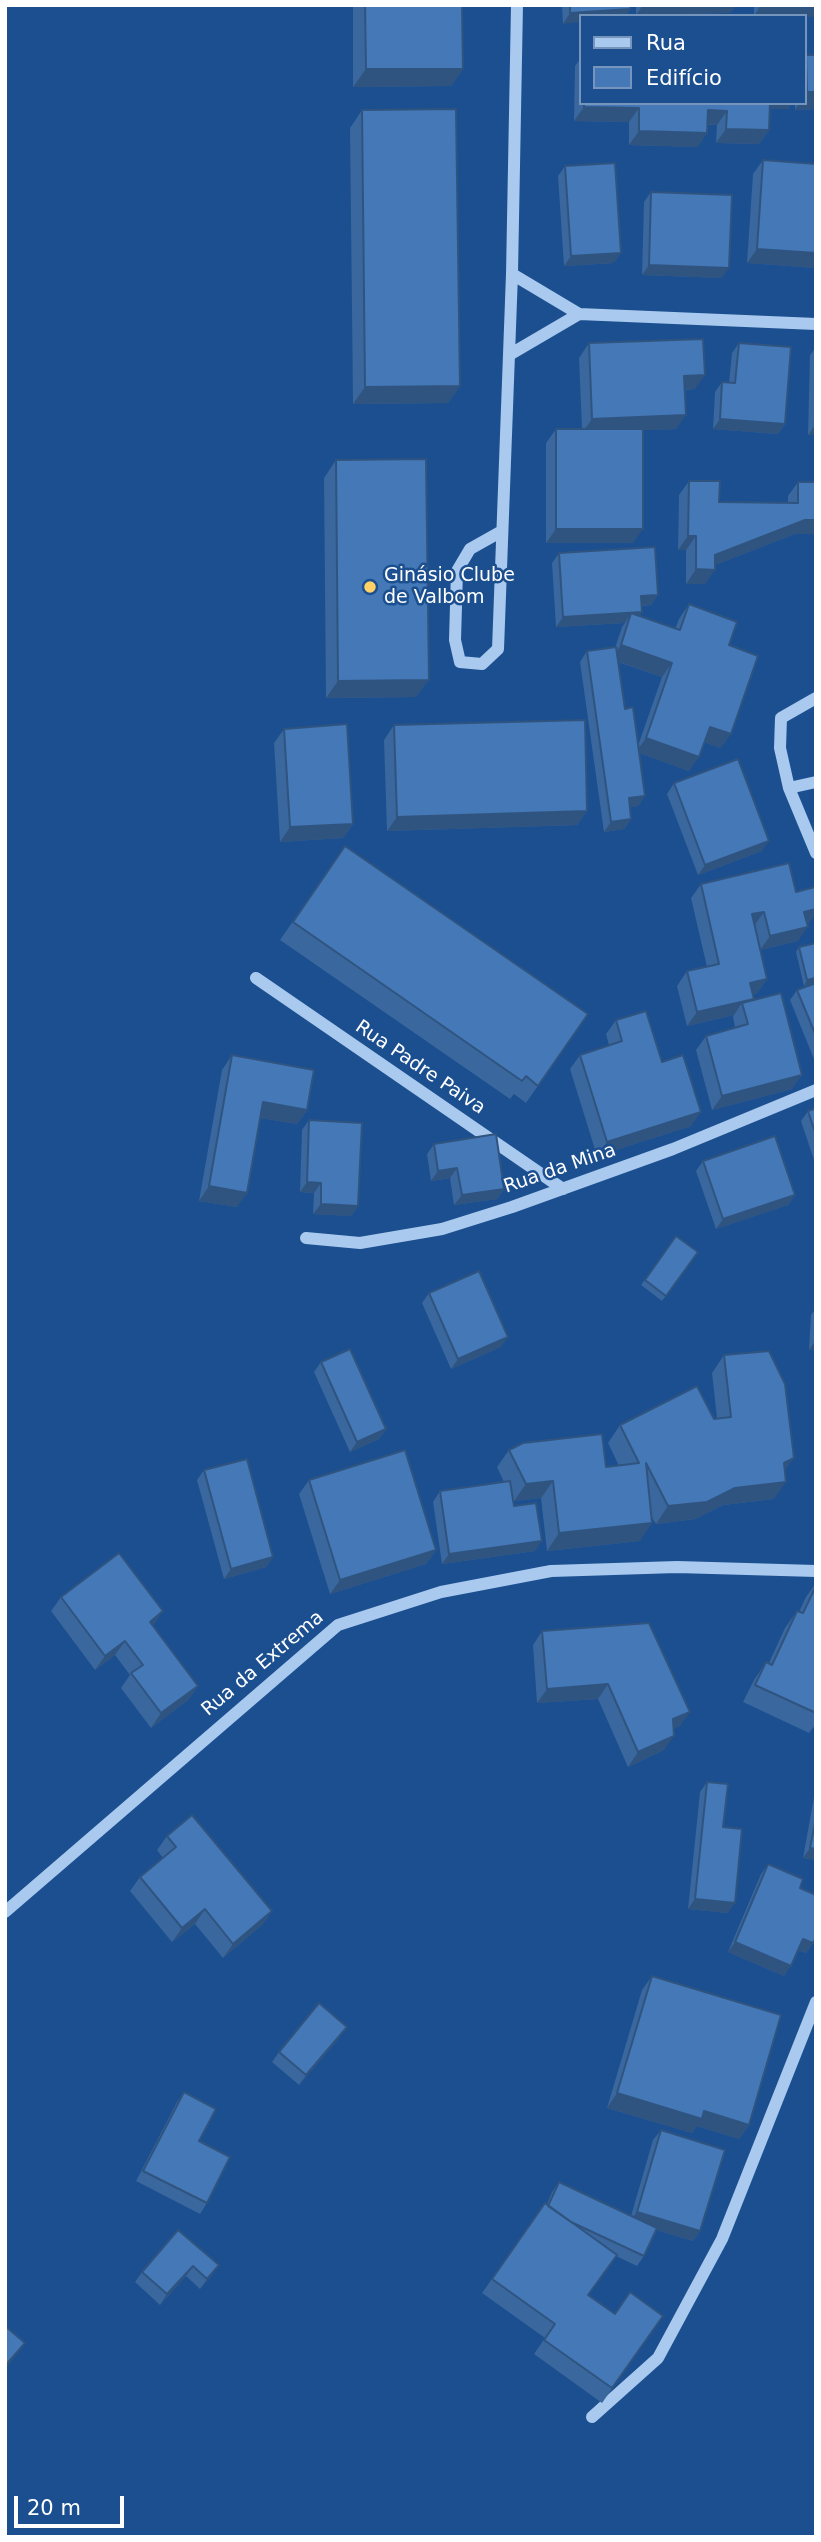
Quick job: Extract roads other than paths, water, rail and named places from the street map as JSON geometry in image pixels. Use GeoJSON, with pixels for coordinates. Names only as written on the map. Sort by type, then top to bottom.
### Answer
{"type":"FeatureCollection","features":[{"type":"Feature","properties":{"kind":"street"},"geometry":{"type":"LineString","coordinates":[[502,531],[470,549],[457,571],[455,640],[460,662],[482,664],[498,649],[512,274],[517,5]]}},
{"type":"Feature","properties":{"kind":"street"},"geometry":{"type":"LineString","coordinates":[[512,274],[579,314],[816,324]]}},
{"type":"Feature","properties":{"kind":"street"},"geometry":{"type":"LineString","coordinates":[[509,355],[579,314]]}},
{"type":"Feature","properties":{"kind":"street"},"geometry":{"type":"LineString","coordinates":[[816,698],[781,718],[780,748],[789,788],[816,853]]}},
{"type":"Feature","properties":{"kind":"street"},"geometry":{"type":"LineString","coordinates":[[789,788],[816,782]]}},
{"type":"Feature","properties":{"kind":"street","name":"Rua Padre Paiva"},"geometry":{"type":"LineString","coordinates":[[256,978],[563,1189]]}},
{"type":"Feature","properties":{"kind":"street","name":"Rua da Mina"},"geometry":{"type":"LineString","coordinates":[[306,1238],[359,1243],[442,1228],[563,1189],[673,1149],[816,1090]]}},
{"type":"Feature","properties":{"kind":"street","name":"Rua da Extrema"},"geometry":{"type":"LineString","coordinates":[[5,1912],[338,1625],[441,1592],[551,1571],[677,1567],[816,1572]]}},
{"type":"Feature","properties":{"kind":"street"},"geometry":{"type":"LineString","coordinates":[[592,2417],[659,2358],[722,2239],[816,2002]]}},
{"type":"Feature","properties":{"kind":"place","name":"Ginásio Clube de Valbom"},"geometry":{"type":"Point","coordinates":[370,587]}}]}
